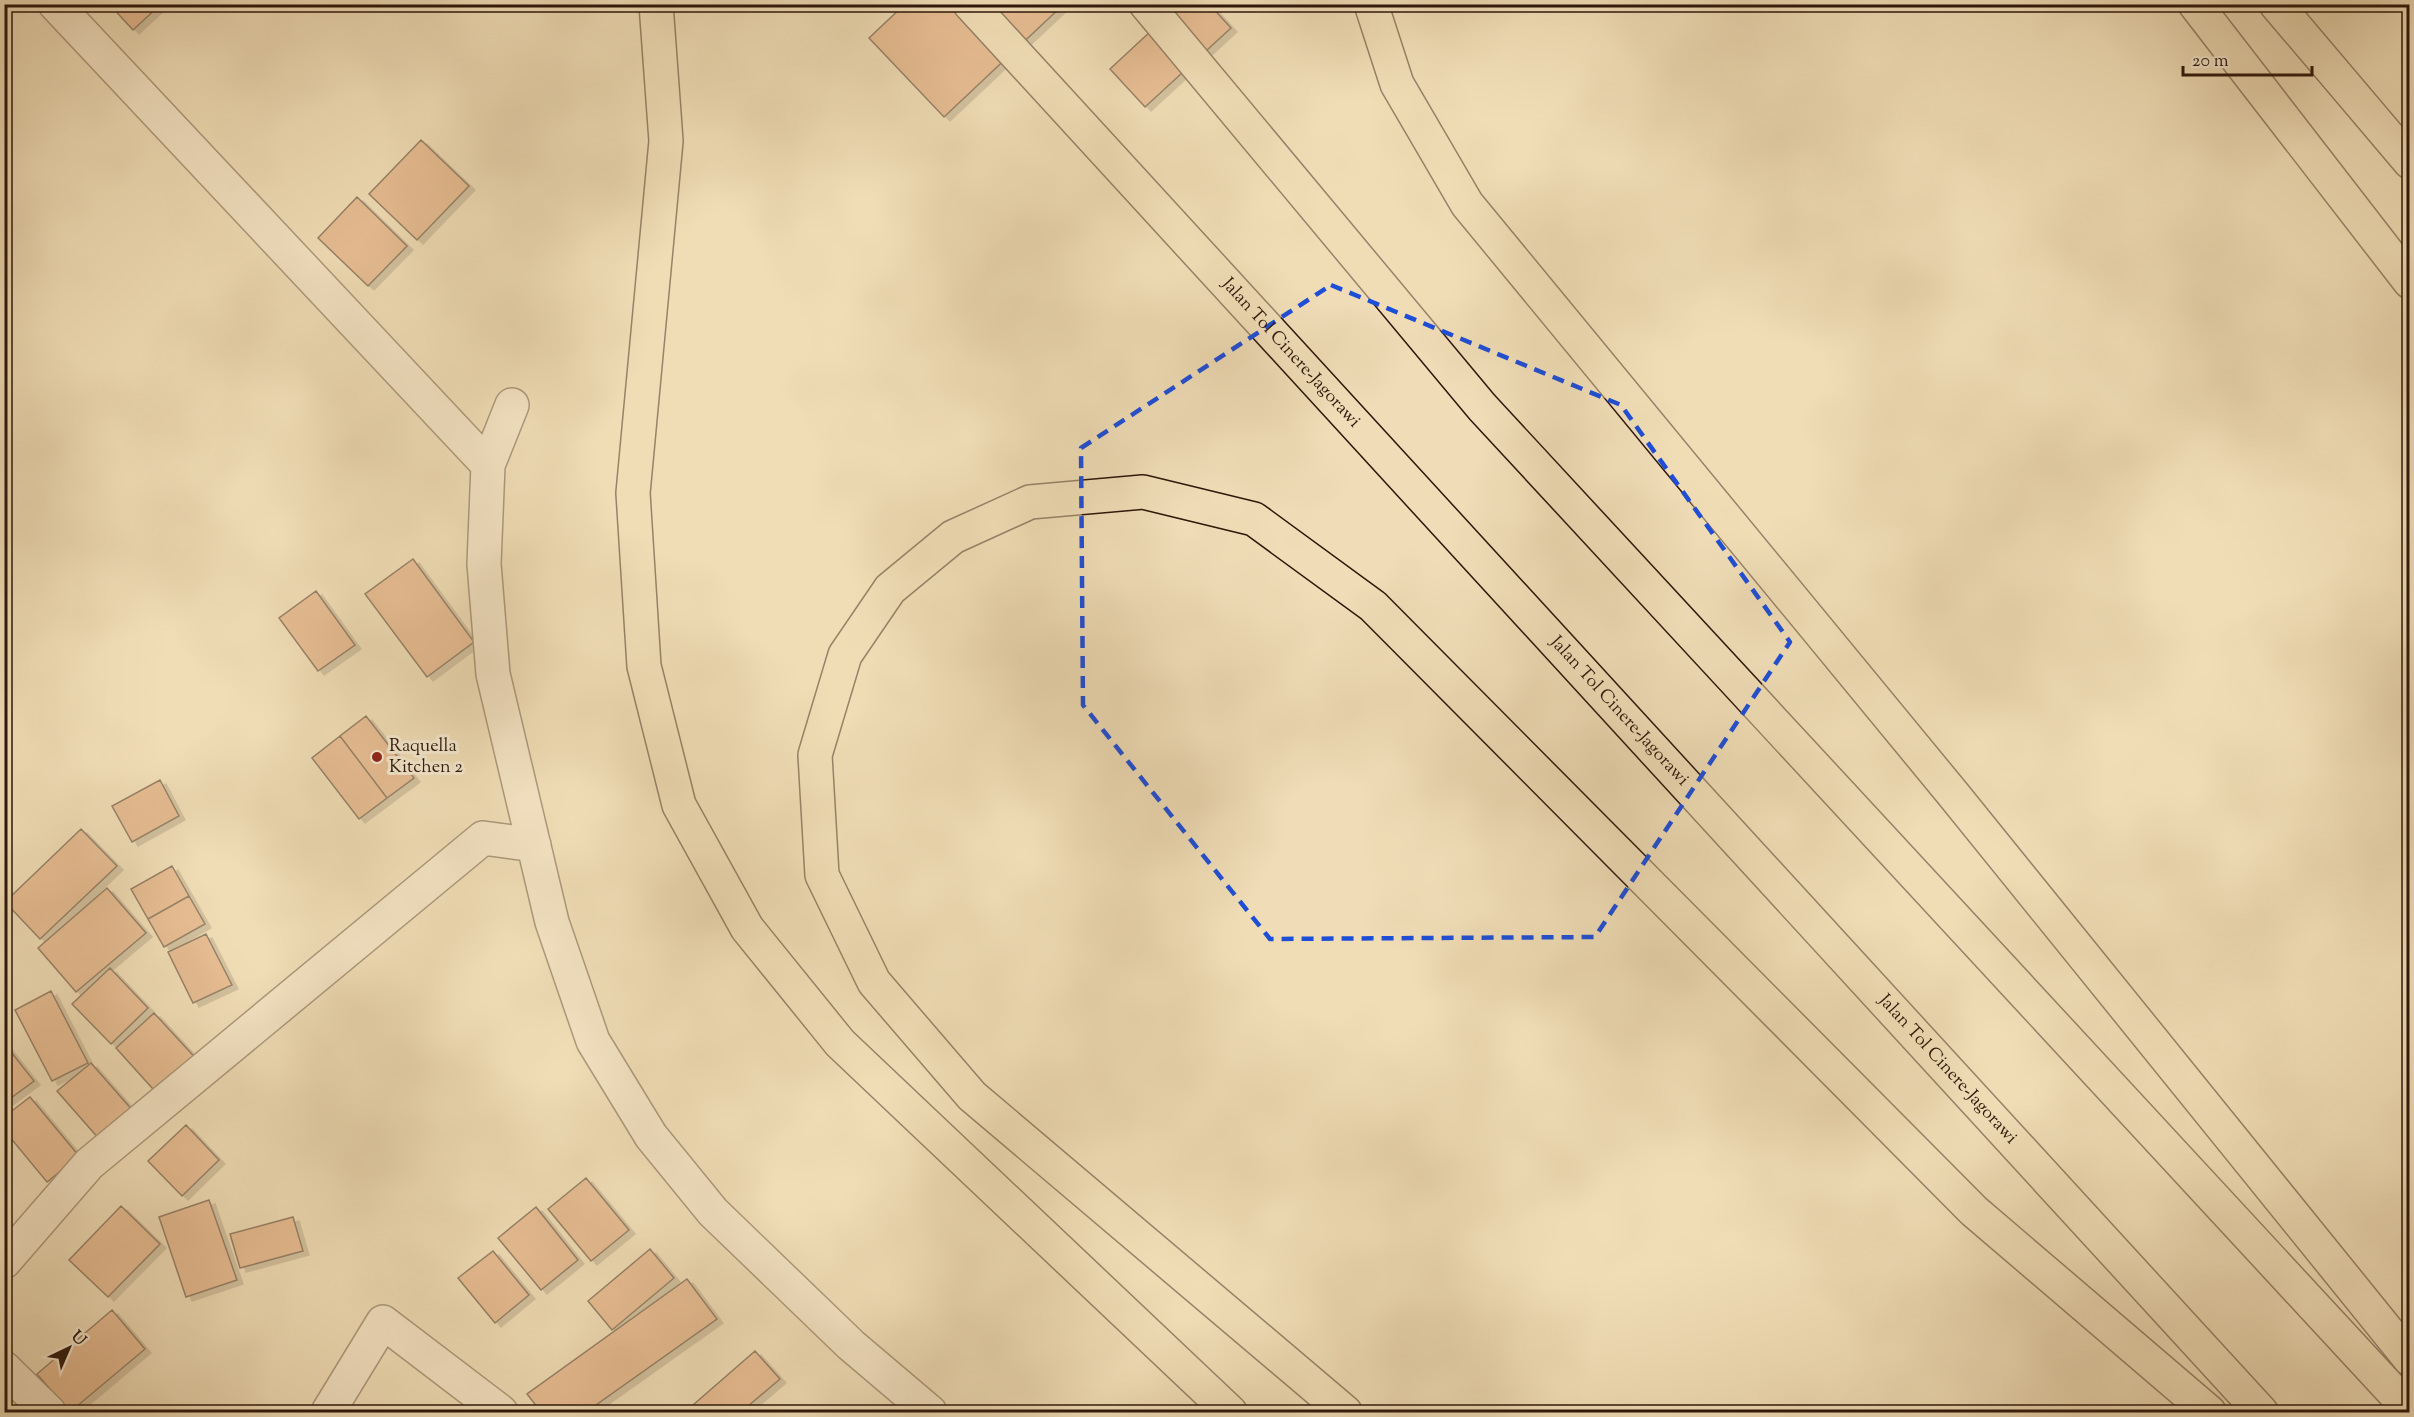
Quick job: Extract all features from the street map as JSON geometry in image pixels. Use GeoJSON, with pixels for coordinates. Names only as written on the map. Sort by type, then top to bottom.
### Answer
{"type":"FeatureCollection","features":[{"type":"Feature","properties":{"kind":"highway"},"geometry":{"type":"LineString","coordinates":[[656,4],[666,141],[633,493],[644,666],[679,805],[747,928],[840,1043],[1230,1413]]}},
{"type":"Feature","properties":{"kind":"highway"},"geometry":{"type":"LineString","coordinates":[[1146,4],[1482,407],[2409,1410]]}},
{"type":"Feature","properties":{"kind":"highway"},"geometry":{"type":"LineString","coordinates":[[1371,4],[1397,84],[1467,204],[1953,794],[2409,1359]]}},
{"type":"Feature","properties":{"kind":"highway"},"geometry":{"type":"LineString","coordinates":[[2195,4],[2409,282]]}},
{"type":"Feature","properties":{"kind":"highway"},"geometry":{"type":"LineString","coordinates":[[2276,4],[2409,162]]}},
{"type":"Feature","properties":{"kind":"highway","name":"Jalan Tol Cinere-Jagorawi"},"geometry":{"type":"LineString","coordinates":[[973,8],[2260,1413]]}},
{"type":"Feature","properties":{"kind":"highway"},"geometry":{"type":"LineString","coordinates":[[1345,1413],[972,1096],[874,982],[822,875],[815,755],[845,655],[890,589],[953,537],[1030,502],[1143,492],[1254,519],[1372,606],[1974,1211],[2210,1413]]}},
{"type":"Feature","properties":{"kind":"street"},"geometry":{"type":"LineString","coordinates":[[55,4],[488,465]]}},
{"type":"Feature","properties":{"kind":"street"},"geometry":{"type":"LineString","coordinates":[[512,405],[488,465],[484,564],[493,674],[552,922],[594,1041],[651,1136],[713,1212],[852,1345],[930,1413]]}},
{"type":"Feature","properties":{"kind":"street"},"geometry":{"type":"LineString","coordinates":[[4,1262],[89,1164],[483,838],[534,845]]}},
{"type":"Feature","properties":{"kind":"street"},"geometry":{"type":"LineString","coordinates":[[328,1413],[383,1322],[501,1413]]}},
{"type":"Feature","properties":{"kind":"street"},"geometry":{"type":"LineString","coordinates":[[4,1368],[49,1413]]}},
{"type":"Feature","properties":{"kind":"highlighted area"},"geometry":{"type":"Polygon","coordinates":[[[1331,285],[1621,405],[1790,642],[1595,937],[1270,939],[1083,705],[1081,448],[1331,285]]]}},
{"type":"Feature","properties":{"kind":"building"},"geometry":{"type":"Polygon","coordinates":[[[109,4],[161,4],[133,30],[109,4]]]}},
{"type":"Feature","properties":{"kind":"building"},"geometry":{"type":"Polygon","coordinates":[[[905,4],[1064,4],[944,117],[869,38],[905,4]]]}},
{"type":"Feature","properties":{"kind":"building"},"geometry":{"type":"Polygon","coordinates":[[[1180,4],[1209,4],[1231,28],[1145,107],[1110,69],[1180,4]]]}},
{"type":"Feature","properties":{"kind":"building"},"geometry":{"type":"Polygon","coordinates":[[[421,140],[469,186],[417,240],[369,194],[421,140]]]}},
{"type":"Feature","properties":{"kind":"building"},"geometry":{"type":"Polygon","coordinates":[[[357,197],[407,246],[368,286],[318,238],[357,197]]]}},
{"type":"Feature","properties":{"kind":"building"},"geometry":{"type":"Polygon","coordinates":[[[413,559],[474,642],[427,677],[365,594],[413,559]]]}},
{"type":"Feature","properties":{"kind":"building"},"geometry":{"type":"Polygon","coordinates":[[[316,591],[355,645],[318,671],[279,618],[316,591]]]}},
{"type":"Feature","properties":{"kind":"building","name":"Raquella Kitchen 2"},"geometry":{"type":"Polygon","coordinates":[[[366,716],[414,778],[387,798],[340,736],[366,716]]]}},
{"type":"Feature","properties":{"kind":"building"},"geometry":{"type":"Polygon","coordinates":[[[340,736],[387,798],[359,819],[312,758],[340,736]]]}},
{"type":"Feature","properties":{"kind":"building"},"geometry":{"type":"Polygon","coordinates":[[[160,780],[179,816],[132,842],[112,806],[160,780]]]}},
{"type":"Feature","properties":{"kind":"building"},"geometry":{"type":"Polygon","coordinates":[[[81,829],[117,866],[40,939],[5,902],[81,829]]]}},
{"type":"Feature","properties":{"kind":"building"},"geometry":{"type":"Polygon","coordinates":[[[172,866],[189,896],[148,919],[131,889],[172,866]]]}},
{"type":"Feature","properties":{"kind":"building"},"geometry":{"type":"Polygon","coordinates":[[[107,888],[146,933],[76,992],[38,948],[107,888]]]}},
{"type":"Feature","properties":{"kind":"building"},"geometry":{"type":"Polygon","coordinates":[[[189,896],[205,924],[164,947],[148,919],[189,896]]]}},
{"type":"Feature","properties":{"kind":"building"},"geometry":{"type":"Polygon","coordinates":[[[206,934],[232,985],[193,1003],[168,952],[206,934]]]}},
{"type":"Feature","properties":{"kind":"building"},"geometry":{"type":"Polygon","coordinates":[[[110,968],[148,1008],[111,1044],[72,1004],[110,968]]]}},
{"type":"Feature","properties":{"kind":"building"},"geometry":{"type":"Polygon","coordinates":[[[51,991],[88,1063],[52,1081],[15,1010],[51,991]]]}},
{"type":"Feature","properties":{"kind":"building"},"geometry":{"type":"Polygon","coordinates":[[[154,1013],[201,1064],[162,1099],[116,1048],[154,1013]]]}},
{"type":"Feature","properties":{"kind":"building"},"geometry":{"type":"Polygon","coordinates":[[[4,1043],[34,1081],[4,1103],[4,1043]]]}},
{"type":"Feature","properties":{"kind":"building"},"geometry":{"type":"Polygon","coordinates":[[[91,1063],[141,1120],[107,1148],[57,1091],[91,1063]]]}},
{"type":"Feature","properties":{"kind":"building"},"geometry":{"type":"Polygon","coordinates":[[[30,1097],[79,1156],[47,1182],[4,1130],[4,1117],[30,1097]]]}},
{"type":"Feature","properties":{"kind":"building"},"geometry":{"type":"Polygon","coordinates":[[[186,1125],[219,1160],[182,1196],[148,1161],[186,1125]]]}},
{"type":"Feature","properties":{"kind":"building"},"geometry":{"type":"Polygon","coordinates":[[[586,1178],[629,1230],[591,1261],[548,1209],[586,1178]]]}},
{"type":"Feature","properties":{"kind":"building"},"geometry":{"type":"Polygon","coordinates":[[[209,1200],[237,1280],[186,1297],[159,1217],[209,1200]]]}},
{"type":"Feature","properties":{"kind":"building"},"geometry":{"type":"Polygon","coordinates":[[[121,1206],[160,1244],[108,1297],[69,1260],[121,1206]]]}},
{"type":"Feature","properties":{"kind":"building"},"geometry":{"type":"Polygon","coordinates":[[[536,1207],[578,1260],[541,1290],[498,1238],[536,1207]]]}},
{"type":"Feature","properties":{"kind":"building"},"geometry":{"type":"Polygon","coordinates":[[[293,1217],[303,1251],[240,1268],[230,1234],[293,1217]]]}},
{"type":"Feature","properties":{"kind":"building"},"geometry":{"type":"Polygon","coordinates":[[[650,1249],[674,1278],[612,1330],[588,1301],[650,1249]]]}},
{"type":"Feature","properties":{"kind":"building"},"geometry":{"type":"Polygon","coordinates":[[[493,1251],[529,1295],[495,1323],[458,1278],[493,1251]]]}},
{"type":"Feature","properties":{"kind":"building"},"geometry":{"type":"Polygon","coordinates":[[[687,1279],[717,1319],[586,1412],[541,1412],[527,1394],[687,1279]]]}},
{"type":"Feature","properties":{"kind":"building"},"geometry":{"type":"Polygon","coordinates":[[[112,1310],[145,1349],[70,1412],[37,1374],[112,1310]]]}},
{"type":"Feature","properties":{"kind":"building"},"geometry":{"type":"Polygon","coordinates":[[[755,1351],[780,1379],[741,1412],[685,1412],[755,1351]]]}},
{"type":"Feature","properties":{"kind":"place","name":"Raquella Kitchen 2"},"geometry":{"type":"Point","coordinates":[377,757]}}]}
